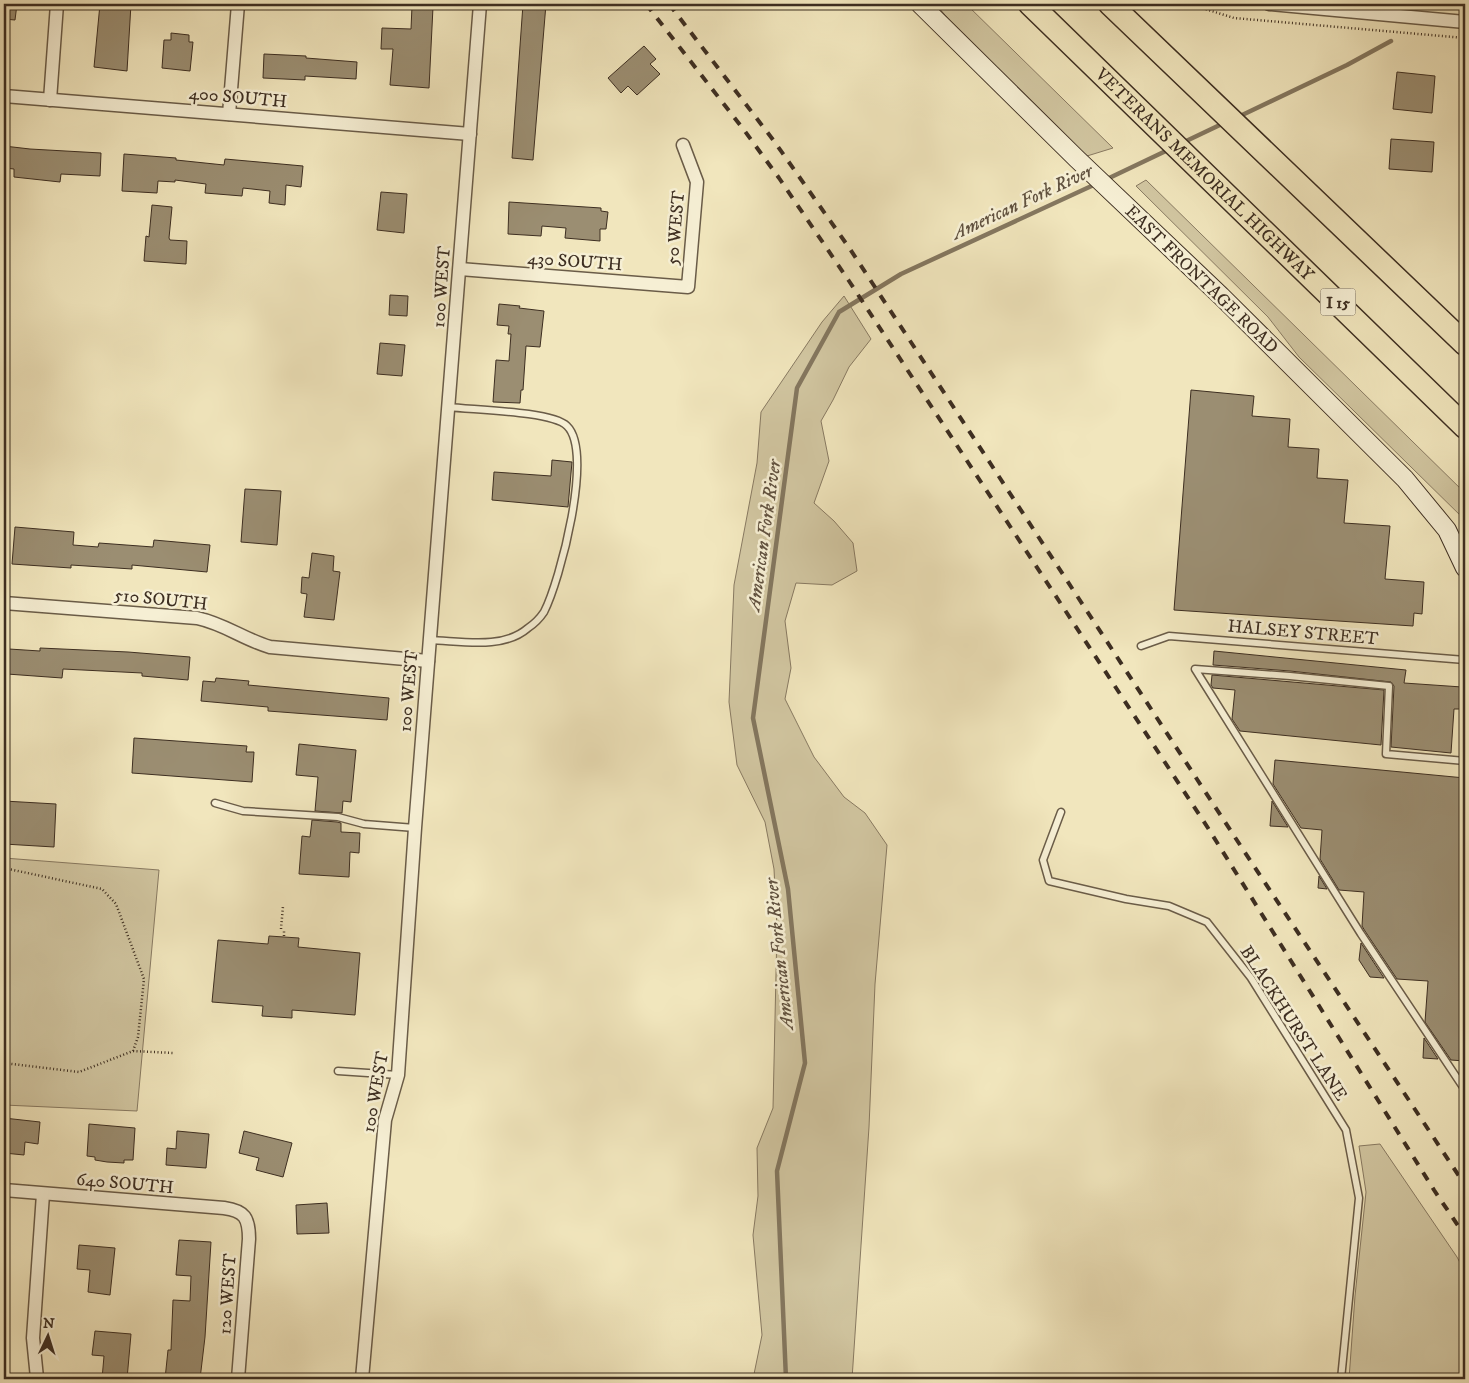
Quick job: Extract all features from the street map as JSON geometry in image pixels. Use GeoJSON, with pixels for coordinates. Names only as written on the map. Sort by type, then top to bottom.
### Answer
{"type":"FeatureCollection","features":[{"type":"Feature","properties":{"kind":"highway","name":"VETERANS MEMORIAL HIGHWAY"},"geometry":{"type":"LineString","coordinates":[[1030,4],[1465,428]]}},
{"type":"Feature","properties":{"kind":"highway"},"geometry":{"type":"LineString","coordinates":[[1110,4],[1465,344]]}},
{"type":"Feature","properties":{"kind":"street"},"geometry":{"type":"LineString","coordinates":[[50,100],[57,4]]}},
{"type":"Feature","properties":{"kind":"street"},"geometry":{"type":"LineString","coordinates":[[229,114],[238,4]]}},
{"type":"Feature","properties":{"kind":"street","name":"100 WEST"},"geometry":{"type":"LineString","coordinates":[[362,1379],[386,1120],[398,1075],[414,828],[480,4]]}},
{"type":"Feature","properties":{"kind":"street","name":"EAST FRONTAGE ROAD"},"geometry":{"type":"LineString","coordinates":[[920,4],[1077,159],[1221,296],[1405,479],[1447,530],[1465,568]]}},
{"type":"Feature","properties":{"kind":"street"},"geometry":{"type":"LineString","coordinates":[[1269,4],[1388,9],[1465,22]]}},
{"type":"Feature","properties":{"kind":"street","name":"400 SOUTH"},"geometry":{"type":"LineString","coordinates":[[4,96],[470,134]]}},
{"type":"Feature","properties":{"kind":"street","name":"50 WEST"},"geometry":{"type":"LineString","coordinates":[[683,144],[697,182],[688,287]]}},
{"type":"Feature","properties":{"kind":"street","name":"430 SOUTH"},"geometry":{"type":"LineString","coordinates":[[460,269],[688,287]]}},
{"type":"Feature","properties":{"kind":"street","name":"510 SOUTH"},"geometry":{"type":"LineString","coordinates":[[4,603],[197,618],[216,622],[252,642],[270,647],[428,661]]}},
{"type":"Feature","properties":{"kind":"street","name":"640 SOUTH"},"geometry":{"type":"LineString","coordinates":[[4,1190],[224,1208],[236,1210],[242,1214]]}},
{"type":"Feature","properties":{"kind":"street"},"geometry":{"type":"LineString","coordinates":[[37,1378],[33,1338],[43,1194]]}},
{"type":"Feature","properties":{"kind":"street","name":"120 WEST"},"geometry":{"type":"LineString","coordinates":[[238,1379],[249,1239],[249,1226],[242,1214]]}},
{"type":"Feature","properties":{"kind":"lane"},"geometry":{"type":"LineString","coordinates":[[430,640],[506,641],[527,630],[542,614],[554,588],[574,507],[578,456],[574,439],[568,426],[556,419],[540,415],[449,407]]}},
{"type":"Feature","properties":{"kind":"lane","name":"HALSEY STREET"},"geometry":{"type":"LineString","coordinates":[[1140,646],[1169,636],[1465,660]]}},
{"type":"Feature","properties":{"kind":"lane"},"geometry":{"type":"LineString","coordinates":[[1465,761],[1386,754],[1389,686],[1290,676],[1195,670],[1361,934],[1465,1090]]}},
{"type":"Feature","properties":{"kind":"lane"},"geometry":{"type":"LineString","coordinates":[[214,803],[243,811],[338,817],[364,824],[414,828]]}},
{"type":"Feature","properties":{"kind":"lane","name":"BLACKHURST LANE"},"geometry":{"type":"LineString","coordinates":[[1061,812],[1043,860],[1049,881],[1126,899],[1169,906],[1207,922],[1251,978],[1346,1130],[1359,1198],[1341,1379]]}},
{"type":"Feature","properties":{"kind":"lane"},"geometry":{"type":"LineString","coordinates":[[338,1071],[398,1075]]}},
{"type":"Feature","properties":{"kind":"path"},"geometry":{"type":"LineString","coordinates":[[1193,4],[1234,18],[1465,38]]}},
{"type":"Feature","properties":{"kind":"path"},"geometry":{"type":"LineString","coordinates":[[4,868],[102,889],[116,904],[144,979],[138,1036],[133,1051]]}},
{"type":"Feature","properties":{"kind":"path"},"geometry":{"type":"LineString","coordinates":[[283,906],[284,936]]}},
{"type":"Feature","properties":{"kind":"path"},"geometry":{"type":"LineString","coordinates":[[4,1064],[79,1072],[133,1051],[173,1053]]}},
{"type":"Feature","properties":{"kind":"shaded area"},"geometry":{"type":"Polygon","coordinates":[[[936,4],[966,4],[1113,148],[1087,156],[953,25],[936,4]]]}},
{"type":"Feature","properties":{"kind":"shaded area"},"geometry":{"type":"Polygon","coordinates":[[[1146,180],[1465,493],[1465,520],[1299,357],[1268,317],[1136,186],[1146,180]]]}},
{"type":"Feature","properties":{"kind":"shaded area"},"geometry":{"type":"Polygon","coordinates":[[[844,296],[871,339],[849,367],[821,421],[829,461],[814,503],[834,521],[853,543],[857,571],[832,585],[796,583],[785,621],[791,668],[785,699],[814,757],[844,797],[865,813],[887,845],[875,984],[869,1127],[852,1379],[753,1379],[762,1335],[753,1235],[758,1196],[757,1148],[773,1108],[777,929],[774,869],[765,822],[737,765],[729,702],[734,585],[757,463],[761,412],[822,322],[844,296]]]}},
{"type":"Feature","properties":{"kind":"shaded area"},"geometry":{"type":"Polygon","coordinates":[[[4,858],[159,870],[137,1111],[4,1105],[4,858]]]}},
{"type":"Feature","properties":{"kind":"shaded area"},"geometry":{"type":"Polygon","coordinates":[[[1380,1144],[1457,1257],[1465,1272],[1465,1379],[1349,1379],[1355,1296],[1366,1192],[1359,1146],[1380,1144]]]}},
{"type":"Feature","properties":{"kind":"building"},"geometry":{"type":"Polygon","coordinates":[[[4,4],[17,4],[15,20],[4,19],[4,4]]]}},
{"type":"Feature","properties":{"kind":"building"},"geometry":{"type":"Polygon","coordinates":[[[100,4],[131,4],[127,71],[94,67],[100,4]]]}},
{"type":"Feature","properties":{"kind":"building"},"geometry":{"type":"Polygon","coordinates":[[[523,4],[546,4],[533,160],[512,158],[523,4]]]}},
{"type":"Feature","properties":{"kind":"building"},"geometry":{"type":"Polygon","coordinates":[[[412,6],[433,7],[429,88],[390,85],[393,49],[381,49],[382,28],[411,29],[412,6]]]}},
{"type":"Feature","properties":{"kind":"building"},"geometry":{"type":"Polygon","coordinates":[[[171,33],[189,35],[189,42],[193,42],[190,71],[162,68],[164,40],[171,40],[171,33]]]}},
{"type":"Feature","properties":{"kind":"building"},"geometry":{"type":"Polygon","coordinates":[[[644,46],[656,59],[650,64],[660,74],[637,95],[628,86],[621,93],[608,78],[644,46]]]}},
{"type":"Feature","properties":{"kind":"building"},"geometry":{"type":"Polygon","coordinates":[[[264,54],[306,56],[306,58],[357,62],[356,79],[305,76],[305,80],[263,78],[264,54]]]}},
{"type":"Feature","properties":{"kind":"building"},"geometry":{"type":"Polygon","coordinates":[[[1397,72],[1435,76],[1432,113],[1393,109],[1397,72]]]}},
{"type":"Feature","properties":{"kind":"building"},"geometry":{"type":"Polygon","coordinates":[[[1391,139],[1434,142],[1432,172],[1389,169],[1391,139]]]}},
{"type":"Feature","properties":{"kind":"building"},"geometry":{"type":"Polygon","coordinates":[[[4,146],[101,153],[100,176],[61,174],[60,182],[14,177],[14,169],[4,168],[4,146]]]}},
{"type":"Feature","properties":{"kind":"building"},"geometry":{"type":"Polygon","coordinates":[[[124,154],[176,158],[176,160],[224,165],[225,159],[303,166],[301,187],[286,185],[285,205],[269,203],[270,191],[243,188],[242,196],[205,193],[206,184],[175,180],[175,182],[158,181],[157,193],[122,191],[124,154]]]}},
{"type":"Feature","properties":{"kind":"building"},"geometry":{"type":"Polygon","coordinates":[[[381,192],[407,194],[404,233],[377,230],[381,192]]]}},
{"type":"Feature","properties":{"kind":"building"},"geometry":{"type":"Polygon","coordinates":[[[509,202],[601,208],[601,211],[608,212],[606,229],[600,229],[600,241],[565,238],[566,228],[542,226],[541,236],[508,234],[509,202]]]}},
{"type":"Feature","properties":{"kind":"building"},"geometry":{"type":"Polygon","coordinates":[[[152,205],[172,207],[169,238],[170,240],[187,241],[186,264],[144,261],[146,236],[149,237],[152,205]]]}},
{"type":"Feature","properties":{"kind":"building"},"geometry":{"type":"Polygon","coordinates":[[[390,295],[408,296],[407,316],[389,315],[390,295]]]}},
{"type":"Feature","properties":{"kind":"building"},"geometry":{"type":"Polygon","coordinates":[[[499,304],[544,311],[540,347],[526,346],[523,390],[521,390],[520,403],[493,402],[496,360],[509,361],[511,334],[508,334],[509,326],[497,325],[499,304]]]}},
{"type":"Feature","properties":{"kind":"building"},"geometry":{"type":"Polygon","coordinates":[[[380,343],[405,345],[402,376],[377,374],[380,343]]]}},
{"type":"Feature","properties":{"kind":"building"},"geometry":{"type":"Polygon","coordinates":[[[1191,390],[1254,396],[1252,416],[1290,419],[1288,447],[1319,449],[1317,478],[1348,480],[1344,523],[1390,526],[1385,579],[1424,582],[1422,614],[1414,613],[1413,626],[1174,610],[1191,390]]]}},
{"type":"Feature","properties":{"kind":"building"},"geometry":{"type":"Polygon","coordinates":[[[552,460],[572,462],[568,507],[492,500],[494,472],[551,476],[552,460]]]}},
{"type":"Feature","properties":{"kind":"building"},"geometry":{"type":"Polygon","coordinates":[[[245,489],[281,491],[277,545],[241,542],[245,489]]]}},
{"type":"Feature","properties":{"kind":"building"},"geometry":{"type":"Polygon","coordinates":[[[15,527],[74,532],[73,545],[98,547],[99,543],[153,547],[154,540],[210,545],[207,572],[132,565],[132,569],[71,565],[71,568],[12,564],[15,527]]]}},
{"type":"Feature","properties":{"kind":"building"},"geometry":{"type":"Polygon","coordinates":[[[312,553],[334,556],[333,571],[340,572],[334,620],[304,617],[307,594],[301,593],[302,577],[309,578],[312,553]]]}},
{"type":"Feature","properties":{"kind":"building"},"geometry":{"type":"Polygon","coordinates":[[[40,648],[190,657],[188,680],[142,676],[142,673],[63,669],[62,678],[7,674],[9,649],[40,651],[40,648]]]}},
{"type":"Feature","properties":{"kind":"building"},"geometry":{"type":"Polygon","coordinates":[[[1214,651],[1406,670],[1404,683],[1462,687],[1460,709],[1454,709],[1451,753],[1391,747],[1394,686],[1391,682],[1213,665],[1214,651]]]}},
{"type":"Feature","properties":{"kind":"building"},"geometry":{"type":"Polygon","coordinates":[[[1212,675],[1384,690],[1381,745],[1240,731],[1232,719],[1235,690],[1213,688],[1211,685],[1212,675]]]}},
{"type":"Feature","properties":{"kind":"building"},"geometry":{"type":"Polygon","coordinates":[[[216,678],[249,681],[248,685],[389,698],[387,720],[268,711],[268,707],[201,701],[203,681],[215,682],[216,678]]]}},
{"type":"Feature","properties":{"kind":"building"},"geometry":{"type":"Polygon","coordinates":[[[134,738],[247,746],[246,752],[254,752],[252,782],[132,773],[134,738]]]}},
{"type":"Feature","properties":{"kind":"building"},"geometry":{"type":"Polygon","coordinates":[[[299,744],[356,750],[351,802],[343,801],[342,813],[315,811],[318,777],[296,775],[299,744]]]}},
{"type":"Feature","properties":{"kind":"building"},"geometry":{"type":"Polygon","coordinates":[[[1275,760],[1465,778],[1465,1061],[1451,1060],[1425,1022],[1428,981],[1397,979],[1362,926],[1364,892],[1339,890],[1320,859],[1322,830],[1301,828],[1273,784],[1275,760]]]}},
{"type":"Feature","properties":{"kind":"building"},"geometry":{"type":"Polygon","coordinates":[[[4,801],[56,804],[54,847],[4,844],[4,801]]]}},
{"type":"Feature","properties":{"kind":"building"},"geometry":{"type":"Polygon","coordinates":[[[1272,801],[1288,827],[1270,826],[1272,801]]]}},
{"type":"Feature","properties":{"kind":"building"},"geometry":{"type":"Polygon","coordinates":[[[312,820],[341,823],[341,832],[360,833],[359,853],[350,852],[349,877],[299,874],[302,836],[310,837],[312,820]]]}},
{"type":"Feature","properties":{"kind":"building"},"geometry":{"type":"Polygon","coordinates":[[[1319,876],[1327,889],[1318,888],[1319,876]]]}},
{"type":"Feature","properties":{"kind":"building"},"geometry":{"type":"Polygon","coordinates":[[[269,936],[299,938],[298,947],[360,953],[355,1015],[292,1010],[292,1018],[262,1016],[263,1006],[212,1002],[218,940],[268,944],[269,936]]]}},
{"type":"Feature","properties":{"kind":"building"},"geometry":{"type":"Polygon","coordinates":[[[1361,943],[1384,978],[1370,977],[1359,960],[1361,943]]]}},
{"type":"Feature","properties":{"kind":"building"},"geometry":{"type":"Polygon","coordinates":[[[1424,1038],[1438,1059],[1423,1058],[1424,1038]]]}},
{"type":"Feature","properties":{"kind":"building"},"geometry":{"type":"Polygon","coordinates":[[[4,1118],[40,1122],[38,1144],[25,1142],[24,1155],[4,1153],[4,1118]]]}},
{"type":"Feature","properties":{"kind":"building"},"geometry":{"type":"Polygon","coordinates":[[[89,1124],[135,1128],[133,1160],[124,1160],[124,1163],[107,1162],[95,1160],[95,1157],[87,1156],[89,1124]]]}},
{"type":"Feature","properties":{"kind":"building"},"geometry":{"type":"Polygon","coordinates":[[[177,1131],[209,1134],[206,1168],[166,1165],[167,1148],[176,1149],[177,1131]]]}},
{"type":"Feature","properties":{"kind":"building"},"geometry":{"type":"Polygon","coordinates":[[[244,1131],[292,1143],[283,1177],[256,1170],[259,1158],[239,1153],[244,1131]]]}},
{"type":"Feature","properties":{"kind":"building"},"geometry":{"type":"Polygon","coordinates":[[[327,1203],[329,1233],[297,1234],[296,1205],[327,1203]]]}},
{"type":"Feature","properties":{"kind":"building"},"geometry":{"type":"Polygon","coordinates":[[[179,1240],[211,1242],[205,1337],[200,1379],[165,1379],[168,1350],[171,1350],[173,1300],[190,1301],[191,1276],[176,1275],[179,1240]]]}},
{"type":"Feature","properties":{"kind":"building"},"geometry":{"type":"Polygon","coordinates":[[[79,1245],[115,1248],[110,1295],[88,1292],[90,1270],[77,1269],[79,1245]]]}},
{"type":"Feature","properties":{"kind":"building"},"geometry":{"type":"Polygon","coordinates":[[[95,1331],[131,1334],[127,1379],[102,1379],[104,1356],[92,1355],[95,1331]]]}},
{"type":"Feature","properties":{"kind":"waterway","name":"American Fork River"},"geometry":{"type":"LineString","coordinates":[[1238,117],[1347,65],[1391,41]]}},
{"type":"Feature","properties":{"kind":"waterway","name":"American Fork River"},"geometry":{"type":"LineString","coordinates":[[1182,143],[1224,123]]}},
{"type":"Feature","properties":{"kind":"waterway","name":"American Fork River"},"geometry":{"type":"LineString","coordinates":[[1105,180],[1170,149]]}},
{"type":"Feature","properties":{"kind":"waterway","name":"American Fork River"},"geometry":{"type":"LineString","coordinates":[[786,1379],[777,1171],[805,1063],[788,889],[753,718],[797,388],[839,312],[901,274],[1098,183]]}},
{"type":"Feature","properties":{"kind":"railway"},"geometry":{"type":"LineString","coordinates":[[646,4],[744,130],[849,281],[1208,828],[1434,1190],[1465,1236]]}},
{"type":"Feature","properties":{"kind":"railway"},"geometry":{"type":"LineString","coordinates":[[669,4],[774,141],[850,249],[1465,1185]]}}]}
